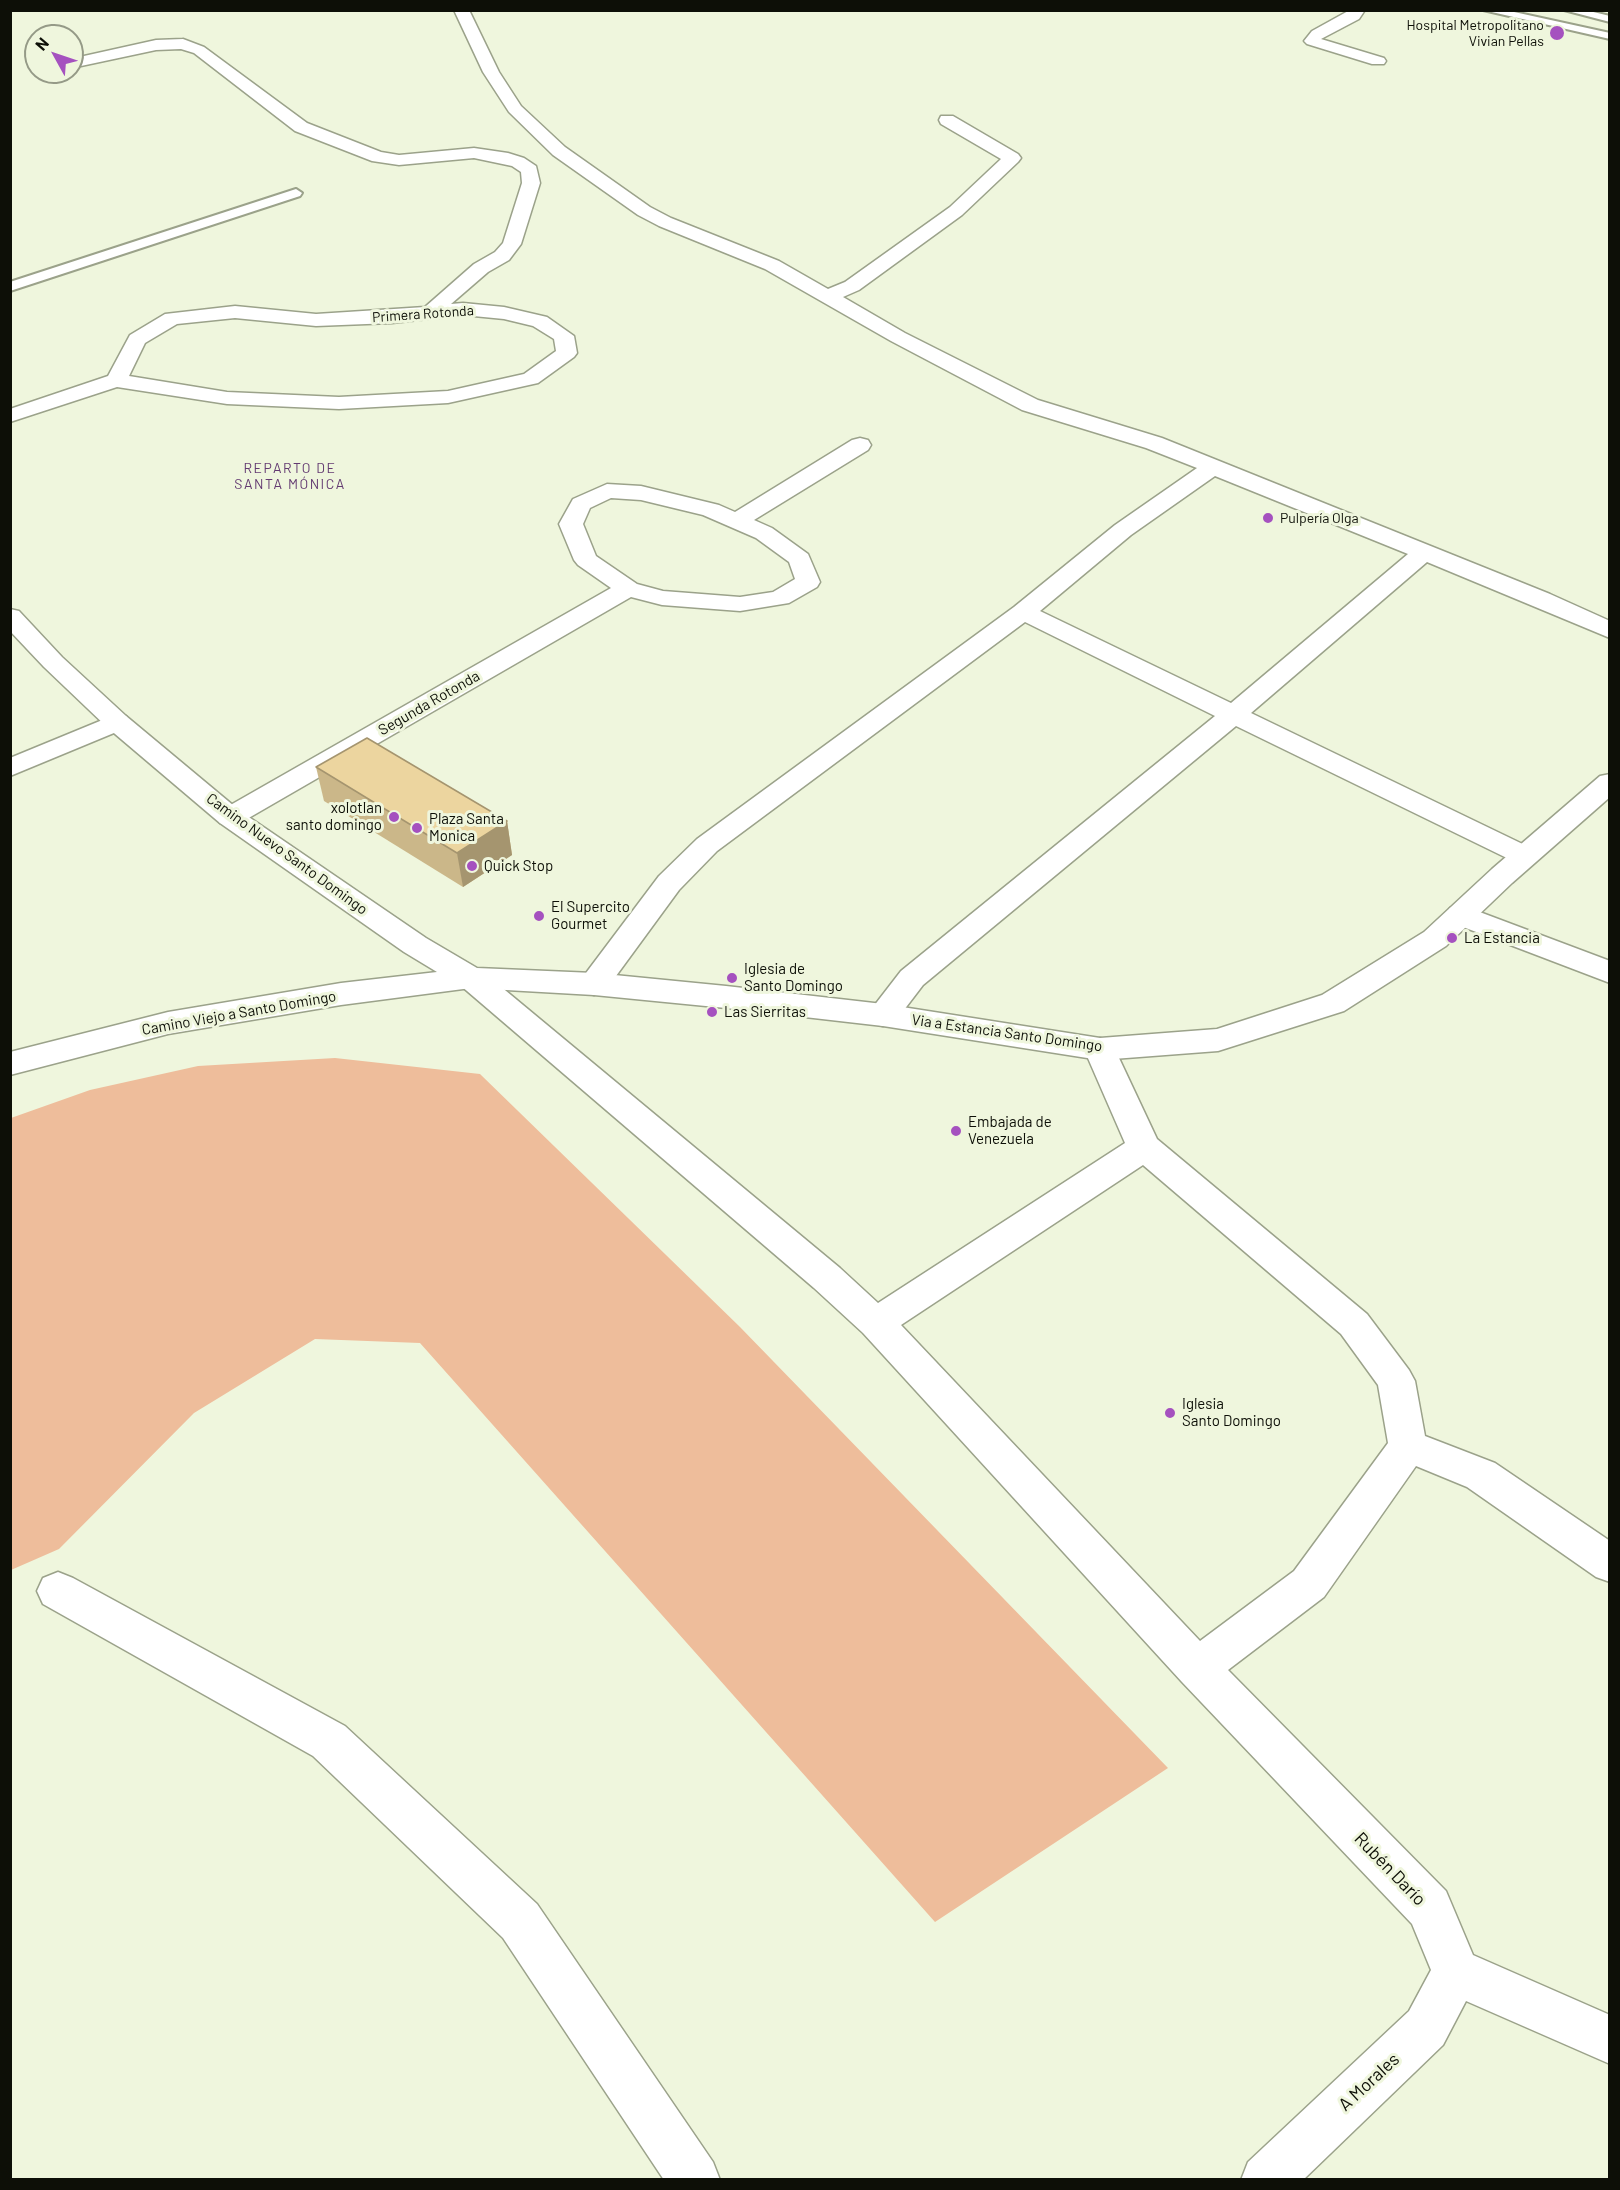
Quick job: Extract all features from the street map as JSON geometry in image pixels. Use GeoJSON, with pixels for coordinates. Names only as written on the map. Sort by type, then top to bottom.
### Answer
{"type":"FeatureCollection","features":[{"type":"Feature","properties":{"kind":"street"},"geometry":{"type":"LineString","coordinates":[[461,10],[491,72],[515,109],[559,151],[644,211],[665,222],[772,265],[898,337],[1030,405],[1154,443],[1541,599],[1610,631]]}},
{"type":"Feature","properties":{"kind":"street"},"geometry":{"type":"LineString","coordinates":[[1358,10],[1354,16],[1317,34],[1312,41],[1378,61]]}},
{"type":"Feature","properties":{"kind":"street"},"geometry":{"type":"LineString","coordinates":[[84,59],[156,45],[183,44],[199,50],[301,127],[378,157],[399,160],[474,153],[502,156],[530,170],[531,183],[512,244],[502,256],[481,268],[430,313]]}},
{"type":"Feature","properties":{"kind":"street"},"geometry":{"type":"LineString","coordinates":[[827,297],[852,286],[956,211],[1012,158],[947,120]]}},
{"type":"Feature","properties":{"kind":"street","name":"Primera Rotonda"},"geometry":{"type":"LineString","coordinates":[[10,416],[116,380],[227,398],[339,403],[448,397],[531,379],[567,353],[564,336],[540,321],[504,313],[463,309],[316,320],[235,312],[172,318],[137,339],[116,380]]}},
{"type":"Feature","properties":{"kind":"street"},"geometry":{"type":"LineString","coordinates":[[736,520],[860,445]]}},
{"type":"Feature","properties":{"kind":"street"},"geometry":{"type":"LineString","coordinates":[[594,984],[669,883],[707,845],[1023,612],[1124,530],[1213,467]]}},
{"type":"Feature","properties":{"kind":"street"},"geometry":{"type":"LineString","coordinates":[[608,491],[641,493],[711,510],[736,520],[764,533],[800,560],[808,582],[780,598],[740,604],[662,598],[628,589],[586,560],[571,524],[580,504],[608,491]]}},
{"type":"Feature","properties":{"kind":"street"},"geometry":{"type":"LineString","coordinates":[[883,1015],[912,978],[1235,713],[1424,552]]}},
{"type":"Feature","properties":{"kind":"street","name":"Segunda Rotonda"},"geometry":{"type":"LineString","coordinates":[[230,817],[628,589]]}},
{"type":"Feature","properties":{"kind":"street"},"geometry":{"type":"LineString","coordinates":[[1023,612],[1235,713],[1525,856]]}},
{"type":"Feature","properties":{"kind":"street","name":"Camino Nuevo Santo Domingo"},"geometry":{"type":"LineString","coordinates":[[10,616],[53,662],[117,722],[230,817],[415,945],[471,978],[826,1278],[876,1323]]}},
{"type":"Feature","properties":{"kind":"street"},"geometry":{"type":"LineString","coordinates":[[10,768],[117,722]]}},
{"type":"Feature","properties":{"kind":"street","name":"Via a Estancia Santo Domingo"},"geometry":{"type":"LineString","coordinates":[[471,978],[594,984],[883,1015],[1100,1049],[1218,1040],[1333,1004],[1435,939],[1525,856],[1610,783]]}},
{"type":"Feature","properties":{"kind":"street"},"geometry":{"type":"LineString","coordinates":[[1461,915],[1610,973]]}},
{"type":"Feature","properties":{"kind":"street","name":"Camino Viejo a Santo Domingo"},"geometry":{"type":"LineString","coordinates":[[10,1064],[168,1023],[341,994],[471,978]]}},
{"type":"Feature","properties":{"kind":"street"},"geometry":{"type":"LineString","coordinates":[[1100,1049],[1144,1147],[1354,1324],[1396,1381],[1408,1446],[1309,1584],[1197,1668]]}},
{"type":"Feature","properties":{"kind":"street"},"geometry":{"type":"LineString","coordinates":[[876,1323],[1144,1147]]}},
{"type":"Feature","properties":{"kind":"street","name":"Rubén Darío"},"geometry":{"type":"LineString","coordinates":[[876,1323],[1197,1668],[1429,1908],[1456,1972]]}},
{"type":"Feature","properties":{"kind":"street"},"geometry":{"type":"LineString","coordinates":[[1408,1446],[1481,1475],[1610,1564]]}},
{"type":"Feature","properties":{"kind":"street"},"geometry":{"type":"LineString","coordinates":[[58,1591],[329,1741],[520,1921],[695,2180]]}},
{"type":"Feature","properties":{"kind":"street"},"geometry":{"type":"LineString","coordinates":[[1456,1972],[1610,2040]]}},
{"type":"Feature","properties":{"kind":"street","name":"A Morales"},"geometry":{"type":"LineString","coordinates":[[1266,2180],[1426,2028],[1456,1972]]}},
{"type":"Feature","properties":{"kind":"lane"},"geometry":{"type":"LineString","coordinates":[[1488,10],[1610,36]]}},
{"type":"Feature","properties":{"kind":"lane"},"geometry":{"type":"LineString","coordinates":[[1559,26],[1576,11],[1610,19]]}},
{"type":"Feature","properties":{"kind":"lane"},"geometry":{"type":"LineString","coordinates":[[10,287],[296,193]]}},
{"type":"Feature","properties":{"kind":"shaded area"},"geometry":{"type":"Polygon","coordinates":[[[335,1058],[480,1074],[740,1327],[1168,1768],[935,1922],[420,1343],[315,1339],[194,1413],[59,1549],[11,1570],[11,1118],[90,1090],[198,1066],[335,1058]]]}},
{"type":"Feature","properties":{"kind":"building"},"geometry":{"type":"Polygon","coordinates":[[[367,738],[507,821],[457,853],[316,767],[367,738]]]}},
{"type":"Feature","properties":{"kind":"place","name":"Hospital Metropolitano Vivian Pellas"},"geometry":{"type":"Point","coordinates":[1557,33]}},
{"type":"Feature","properties":{"kind":"place","name":"Pulpería Olga"},"geometry":{"type":"Point","coordinates":[1268,518]}},
{"type":"Feature","properties":{"kind":"place","name":"xolotlan santo domingo"},"geometry":{"type":"Point","coordinates":[394,817]}},
{"type":"Feature","properties":{"kind":"place","name":"Plaza Santa Monica"},"geometry":{"type":"Point","coordinates":[417,828]}},
{"type":"Feature","properties":{"kind":"place","name":"Quick Stop"},"geometry":{"type":"Point","coordinates":[472,866]}},
{"type":"Feature","properties":{"kind":"place","name":"El Supercito Gourmet"},"geometry":{"type":"Point","coordinates":[539,916]}},
{"type":"Feature","properties":{"kind":"place","name":"La Estancia"},"geometry":{"type":"Point","coordinates":[1452,938]}},
{"type":"Feature","properties":{"kind":"place","name":"Iglesia de Santo Domingo"},"geometry":{"type":"Point","coordinates":[732,978]}},
{"type":"Feature","properties":{"kind":"place","name":"Las Sierritas"},"geometry":{"type":"Point","coordinates":[712,1012]}},
{"type":"Feature","properties":{"kind":"place","name":"Embajada de Venezuela"},"geometry":{"type":"Point","coordinates":[956,1131]}},
{"type":"Feature","properties":{"kind":"place","name":"Iglesia Santo Domingo"},"geometry":{"type":"Point","coordinates":[1170,1413]}},
{"type":"Feature","properties":{"kind":"district","name":"REPARTO DE SANTA MÓNICA"},"geometry":{"type":"Point","coordinates":[290,476]}}]}
